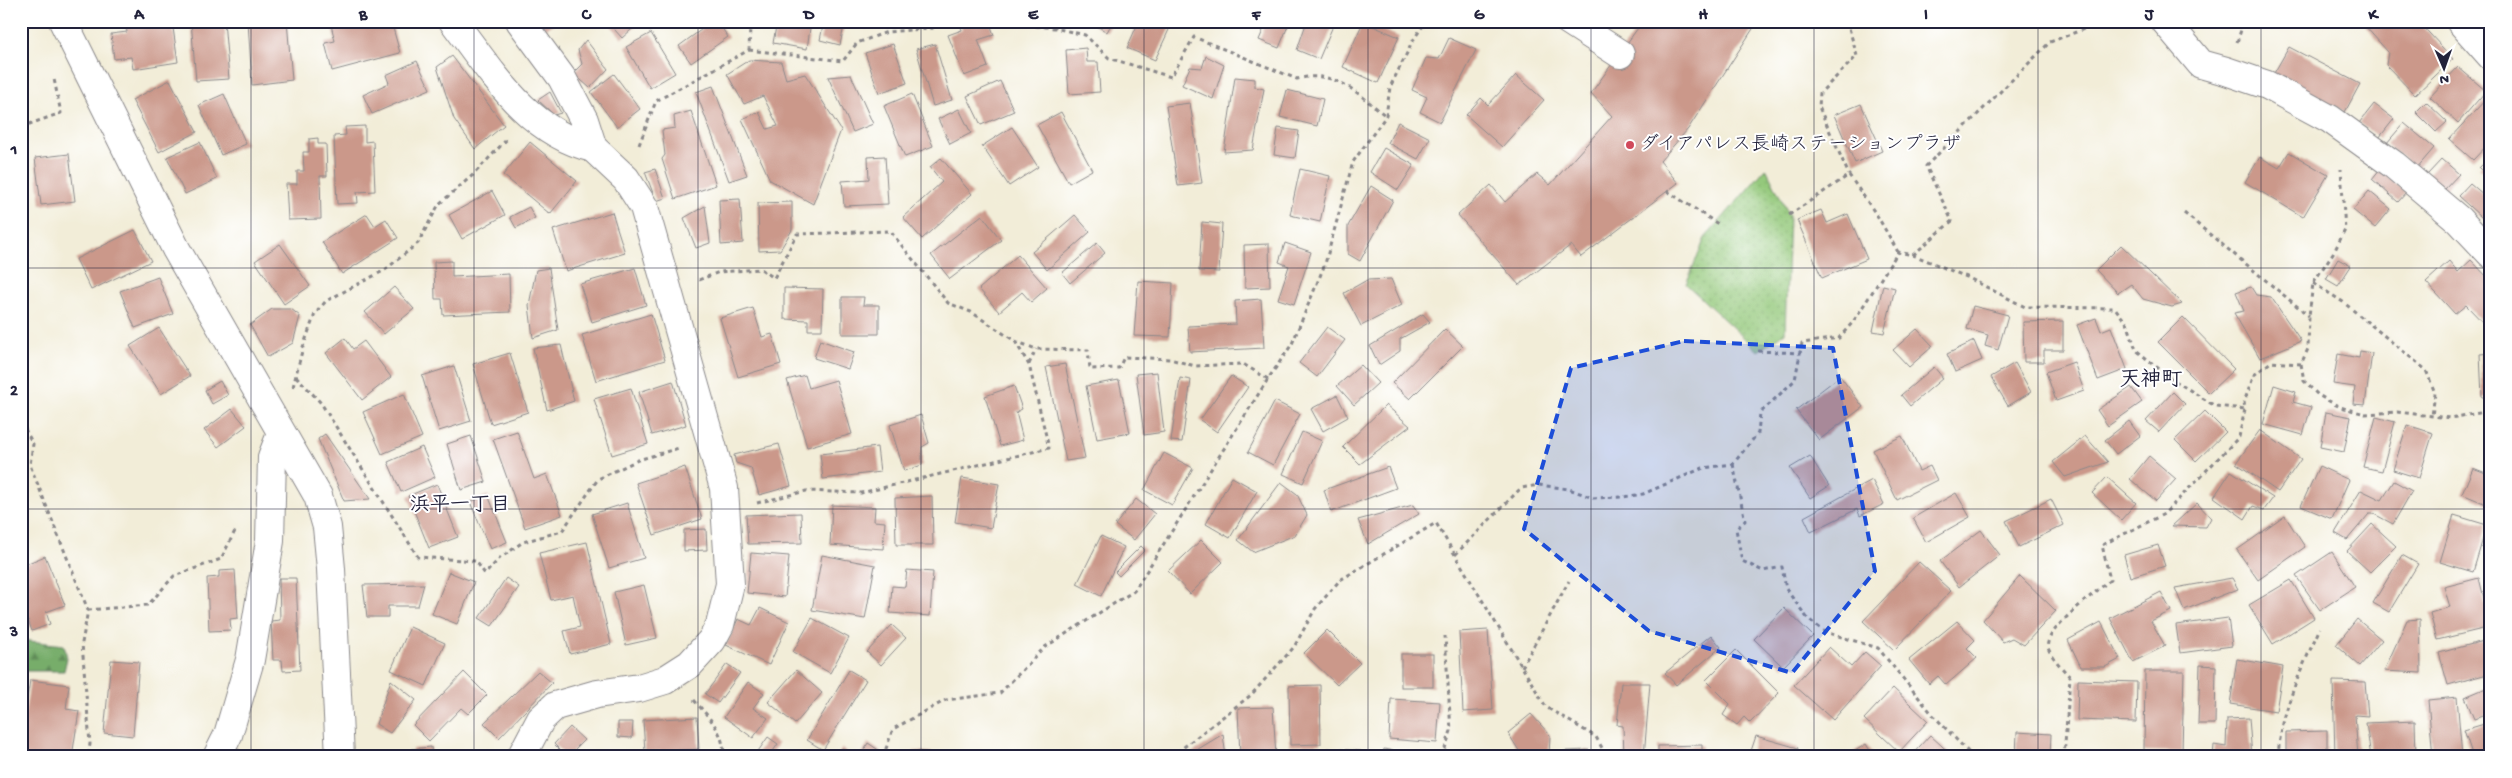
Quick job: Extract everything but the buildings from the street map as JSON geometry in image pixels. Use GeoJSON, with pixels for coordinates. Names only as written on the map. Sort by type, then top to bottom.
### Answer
{"type":"FeatureCollection","features":[{"type":"Feature","properties":{"kind":"street"},"geometry":{"type":"LineString","coordinates":[[63,21],[176,249],[318,496],[327,527],[340,757]]}},
{"type":"Feature","properties":{"kind":"street"},"geometry":{"type":"LineString","coordinates":[[453,21],[513,100],[554,133],[574,143],[593,148]]}},
{"type":"Feature","properties":{"kind":"street"},"geometry":{"type":"LineString","coordinates":[[520,21],[562,78],[584,120],[593,148],[626,180],[644,208],[724,488],[730,584],[720,625],[712,640],[690,664],[665,680],[639,688],[597,694],[555,706],[541,719],[521,757]]}},
{"type":"Feature","properties":{"kind":"street"},"geometry":{"type":"LineString","coordinates":[[1569,21],[1620,54]]}},
{"type":"Feature","properties":{"kind":"street"},"geometry":{"type":"LineString","coordinates":[[2165,21],[2201,64],[2267,85],[2330,119],[2416,184],[2459,220],[2491,254]]}},
{"type":"Feature","properties":{"kind":"street"},"geometry":{"type":"LineString","coordinates":[[2460,21],[2491,56]]}},
{"type":"Feature","properties":{"kind":"street"},"geometry":{"type":"LineString","coordinates":[[217,757],[228,735],[250,660],[270,542],[272,457],[281,434]]}},
{"type":"Feature","properties":{"kind":"path"},"geometry":{"type":"LineString","coordinates":[[749,50],[750,28],[754,21]]}},
{"type":"Feature","properties":{"kind":"path"},"geometry":{"type":"LineString","coordinates":[[626,180],[656,101],[749,50],[843,61],[857,43],[887,32],[934,28],[942,21]]}},
{"type":"Feature","properties":{"kind":"path"},"geometry":{"type":"LineString","coordinates":[[1013,21],[1016,24],[1055,28],[1085,35],[1109,58],[1172,77],[1194,37],[1297,79],[1313,75],[1342,82],[1386,116]]}},
{"type":"Feature","properties":{"kind":"path"},"geometry":{"type":"LineString","coordinates":[[1055,28],[1056,21]]}},
{"type":"Feature","properties":{"kind":"path"},"geometry":{"type":"LineString","coordinates":[[883,757],[893,729],[946,700],[1000,693],[1046,647],[1134,590],[1292,344],[1325,264],[1353,162],[1386,116],[1390,87],[1414,39],[1426,21]]}},
{"type":"Feature","properties":{"kind":"path"},"geometry":{"type":"LineString","coordinates":[[1847,21],[1857,56],[1820,92],[1819,107],[1849,175],[1878,217],[1898,252],[1913,255],[1967,277],[2025,308],[2115,308],[2128,325],[2136,350],[2169,378],[2215,406],[2245,409]]}},
{"type":"Feature","properties":{"kind":"path"},"geometry":{"type":"LineString","coordinates":[[1913,255],[1952,221],[1926,166],[2050,42],[2095,22],[2105,21]]}},
{"type":"Feature","properties":{"kind":"path"},"geometry":{"type":"LineString","coordinates":[[21,127],[61,113],[53,77]]}},
{"type":"Feature","properties":{"kind":"path"},"geometry":{"type":"LineString","coordinates":[[281,434],[303,347],[315,314],[326,301],[385,270],[418,243],[439,204],[473,175],[530,115]]}},
{"type":"Feature","properties":{"kind":"path"},"geometry":{"type":"LineString","coordinates":[[2337,165],[2343,171],[2345,230],[2335,250],[2313,282],[2308,316],[2308,349],[2301,364],[2304,380],[2318,395],[2340,407],[2365,414],[2397,412],[2450,418],[2491,411]]}},
{"type":"Feature","properties":{"kind":"path"},"geometry":{"type":"LineString","coordinates":[[1789,215],[1849,175]]}},
{"type":"Feature","properties":{"kind":"path"},"geometry":{"type":"LineString","coordinates":[[1667,191],[1718,224]]}},
{"type":"Feature","properties":{"kind":"path"},"geometry":{"type":"LineString","coordinates":[[2184,213],[2308,316]]}},
{"type":"Feature","properties":{"kind":"path"},"geometry":{"type":"LineString","coordinates":[[669,293],[719,272],[761,270],[774,278],[797,234],[890,231],[948,303],[971,312],[1015,341],[1036,349],[1088,350],[1090,369],[1119,368],[1124,357],[1170,359],[1195,366],[1243,364],[1268,379]]}},
{"type":"Feature","properties":{"kind":"path"},"geometry":{"type":"LineString","coordinates":[[1455,556],[1521,488],[1540,485],[1569,489],[1593,498],[1623,497],[1644,494],[1703,468],[1734,464],[1758,433],[1760,413],[1796,380],[1802,343],[1839,338],[1853,322],[1898,252]]}},
{"type":"Feature","properties":{"kind":"path"},"geometry":{"type":"LineString","coordinates":[[2313,282],[2343,302],[2426,370],[2436,393],[2432,416]]}},
{"type":"Feature","properties":{"kind":"path"},"geometry":{"type":"LineString","coordinates":[[725,511],[806,491],[862,493],[1049,448],[1029,365],[1015,341]]}},
{"type":"Feature","properties":{"kind":"path"},"geometry":{"type":"LineString","coordinates":[[1029,365],[1036,349]]}},
{"type":"Feature","properties":{"kind":"path"},"geometry":{"type":"LineString","coordinates":[[1758,351],[1800,354]]}},
{"type":"Feature","properties":{"kind":"path"},"geometry":{"type":"LineString","coordinates":[[2064,757],[2070,677],[2048,648],[2048,640],[2056,627],[2110,580],[2102,545],[2164,514],[2239,437],[2245,409],[2244,402],[2254,374],[2271,362],[2301,364]]}},
{"type":"Feature","properties":{"kind":"path"},"geometry":{"type":"LineString","coordinates":[[296,376],[321,403],[418,557],[476,561],[485,574],[500,558],[523,542],[562,531],[598,479],[638,460],[711,439]]}},
{"type":"Feature","properties":{"kind":"path"},"geometry":{"type":"LineString","coordinates":[[21,422],[34,444],[30,465],[88,610],[82,643],[90,744],[88,757]]}},
{"type":"Feature","properties":{"kind":"path"},"geometry":{"type":"LineString","coordinates":[[1734,464],[1744,512],[1744,521],[1736,529],[1742,561],[1763,571],[1782,567],[1786,589],[1808,619],[1825,632],[1878,648],[1933,715],[1973,757]]}},
{"type":"Feature","properties":{"kind":"path"},"geometry":{"type":"LineString","coordinates":[[1171,757],[1251,695],[1294,648],[1315,609],[1340,580],[1436,523],[1546,706],[1596,737],[1607,757]]}},
{"type":"Feature","properties":{"kind":"path"},"geometry":{"type":"LineString","coordinates":[[88,610],[148,605],[174,576],[221,559],[238,525]]}},
{"type":"Feature","properties":{"kind":"path"},"geometry":{"type":"LineString","coordinates":[[1522,667],[1569,581]]}},
{"type":"Feature","properties":{"kind":"path"},"geometry":{"type":"LineString","coordinates":[[2278,757],[2280,730],[2297,680],[2320,628]]}},
{"type":"Feature","properties":{"kind":"path"},"geometry":{"type":"LineString","coordinates":[[1442,757],[1451,731],[1445,636]]}},
{"type":"Feature","properties":{"kind":"path"},"geometry":{"type":"LineString","coordinates":[[689,694],[717,728],[724,742],[724,757]]}},
{"type":"Feature","properties":{"kind":"highlighted area"},"geometry":{"type":"Polygon","coordinates":[[[1684,341],[1833,348],[1875,571],[1792,673],[1649,631],[1524,529],[1571,368],[1684,341]]]}},
{"type":"Feature","properties":{"kind":"green space"},"geometry":{"type":"Polygon","coordinates":[[[1766,168],[1789,215],[1785,333],[1758,351],[1686,284],[1705,238],[1766,168]]]}},
{"type":"Feature","properties":{"kind":"green space"},"geometry":{"type":"Polygon","coordinates":[[[21,640],[64,645],[67,658],[64,671],[21,671],[21,640]]]}},
{"type":"Feature","properties":{"kind":"place","name":"ダイアパレス長崎ステーションプラザ"},"geometry":{"type":"Point","coordinates":[1630,145]}},
{"type":"Feature","properties":{"kind":"district","name":"天神町"},"geometry":{"type":"Point","coordinates":[2151,381]}},
{"type":"Feature","properties":{"kind":"district","name":"浜平一丁目"},"geometry":{"type":"Point","coordinates":[460,506]}}]}
